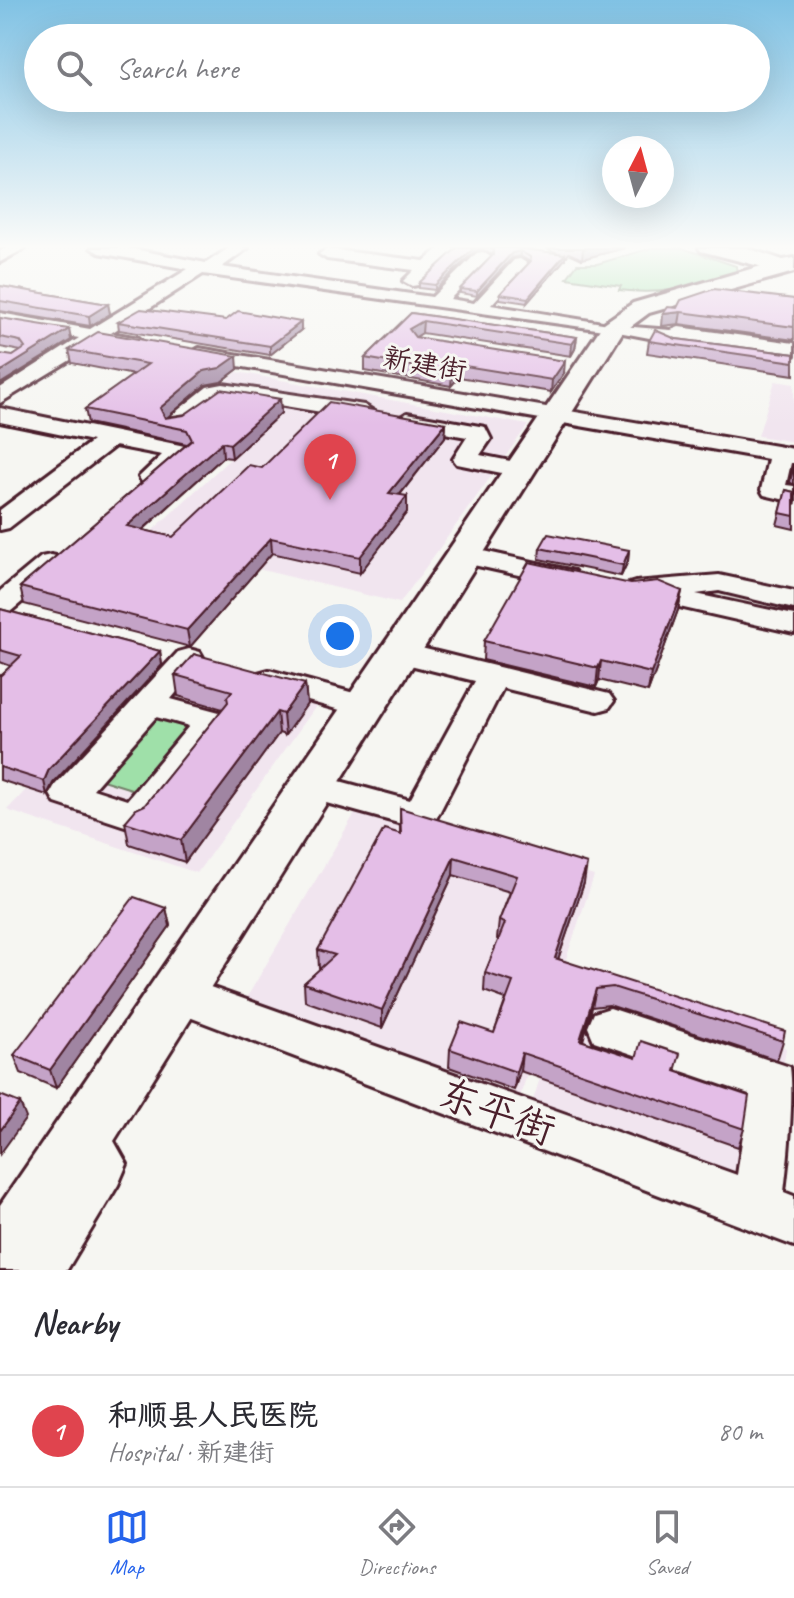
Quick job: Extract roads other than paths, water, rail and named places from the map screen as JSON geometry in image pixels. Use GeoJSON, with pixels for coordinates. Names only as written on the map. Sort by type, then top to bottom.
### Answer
{"type":"FeatureCollection","features":[{"type":"Feature","properties":{"kind":"main road"},"geometry":{"type":"LineString","coordinates":[[29,1270],[417,657],[521,470],[563,416],[580,367],[620,329],[666,307]]}},
{"type":"Feature","properties":{"kind":"main road"},"geometry":{"type":"LineString","coordinates":[[0,1263],[365,706],[472,557],[620,329]]}},
{"type":"Feature","properties":{"kind":"street"},"geometry":{"type":"LineString","coordinates":[[0,397],[142,307]]}},
{"type":"Feature","properties":{"kind":"street"},"geometry":{"type":"LineString","coordinates":[[466,307],[677,337]]}},
{"type":"Feature","properties":{"kind":"street","name":"新建街"},"geometry":{"type":"LineString","coordinates":[[6,324],[95,336],[788,455]]}},
{"type":"Feature","properties":{"kind":"street"},"geometry":{"type":"LineString","coordinates":[[794,349],[679,333],[674,342],[794,359]]}},
{"type":"Feature","properties":{"kind":"street"},"geometry":{"type":"LineString","coordinates":[[358,411],[383,385]]}},
{"type":"Feature","properties":{"kind":"street"},"geometry":{"type":"LineString","coordinates":[[175,424],[215,392],[223,390],[477,432],[479,439],[465,459],[521,470]]}},
{"type":"Feature","properties":{"kind":"street"},"geometry":{"type":"LineString","coordinates":[[394,418],[417,391]]}},
{"type":"Feature","properties":{"kind":"street"},"geometry":{"type":"LineString","coordinates":[[0,415],[180,452],[132,493]]}},
{"type":"Feature","properties":{"kind":"street"},"geometry":{"type":"LineString","coordinates":[[0,522],[110,438]]}},
{"type":"Feature","properties":{"kind":"street"},"geometry":{"type":"LineString","coordinates":[[788,455],[773,490],[794,494]]}},
{"type":"Feature","properties":{"kind":"street"},"geometry":{"type":"LineString","coordinates":[[8,613],[72,544]]}},
{"type":"Feature","properties":{"kind":"street"},"geometry":{"type":"LineString","coordinates":[[472,557],[584,581]]}},
{"type":"Feature","properties":{"kind":"street"},"geometry":{"type":"LineString","coordinates":[[614,587],[659,590],[719,583],[794,600]]}},
{"type":"Feature","properties":{"kind":"street"},"geometry":{"type":"LineString","coordinates":[[659,590],[685,600],[794,624]]}},
{"type":"Feature","properties":{"kind":"street"},"geometry":{"type":"LineString","coordinates":[[417,657],[598,701]]}},
{"type":"Feature","properties":{"kind":"street"},"geometry":{"type":"LineString","coordinates":[[149,704],[204,663],[365,706]]}},
{"type":"Feature","properties":{"kind":"street"},"geometry":{"type":"LineString","coordinates":[[332,792],[420,816],[493,676]]}},
{"type":"Feature","properties":{"kind":"street","name":"东平街"},"geometry":{"type":"LineString","coordinates":[[199,1002],[775,1215]]}},
{"type":"Feature","properties":{"kind":"street"},"geometry":{"type":"LineString","coordinates":[[610,1027],[774,1082],[775,1215]]}},
{"type":"Feature","properties":{"kind":"place","name":"和顺县人民医院"},"geometry":{"type":"Point","coordinates":[330,500]}}]}
